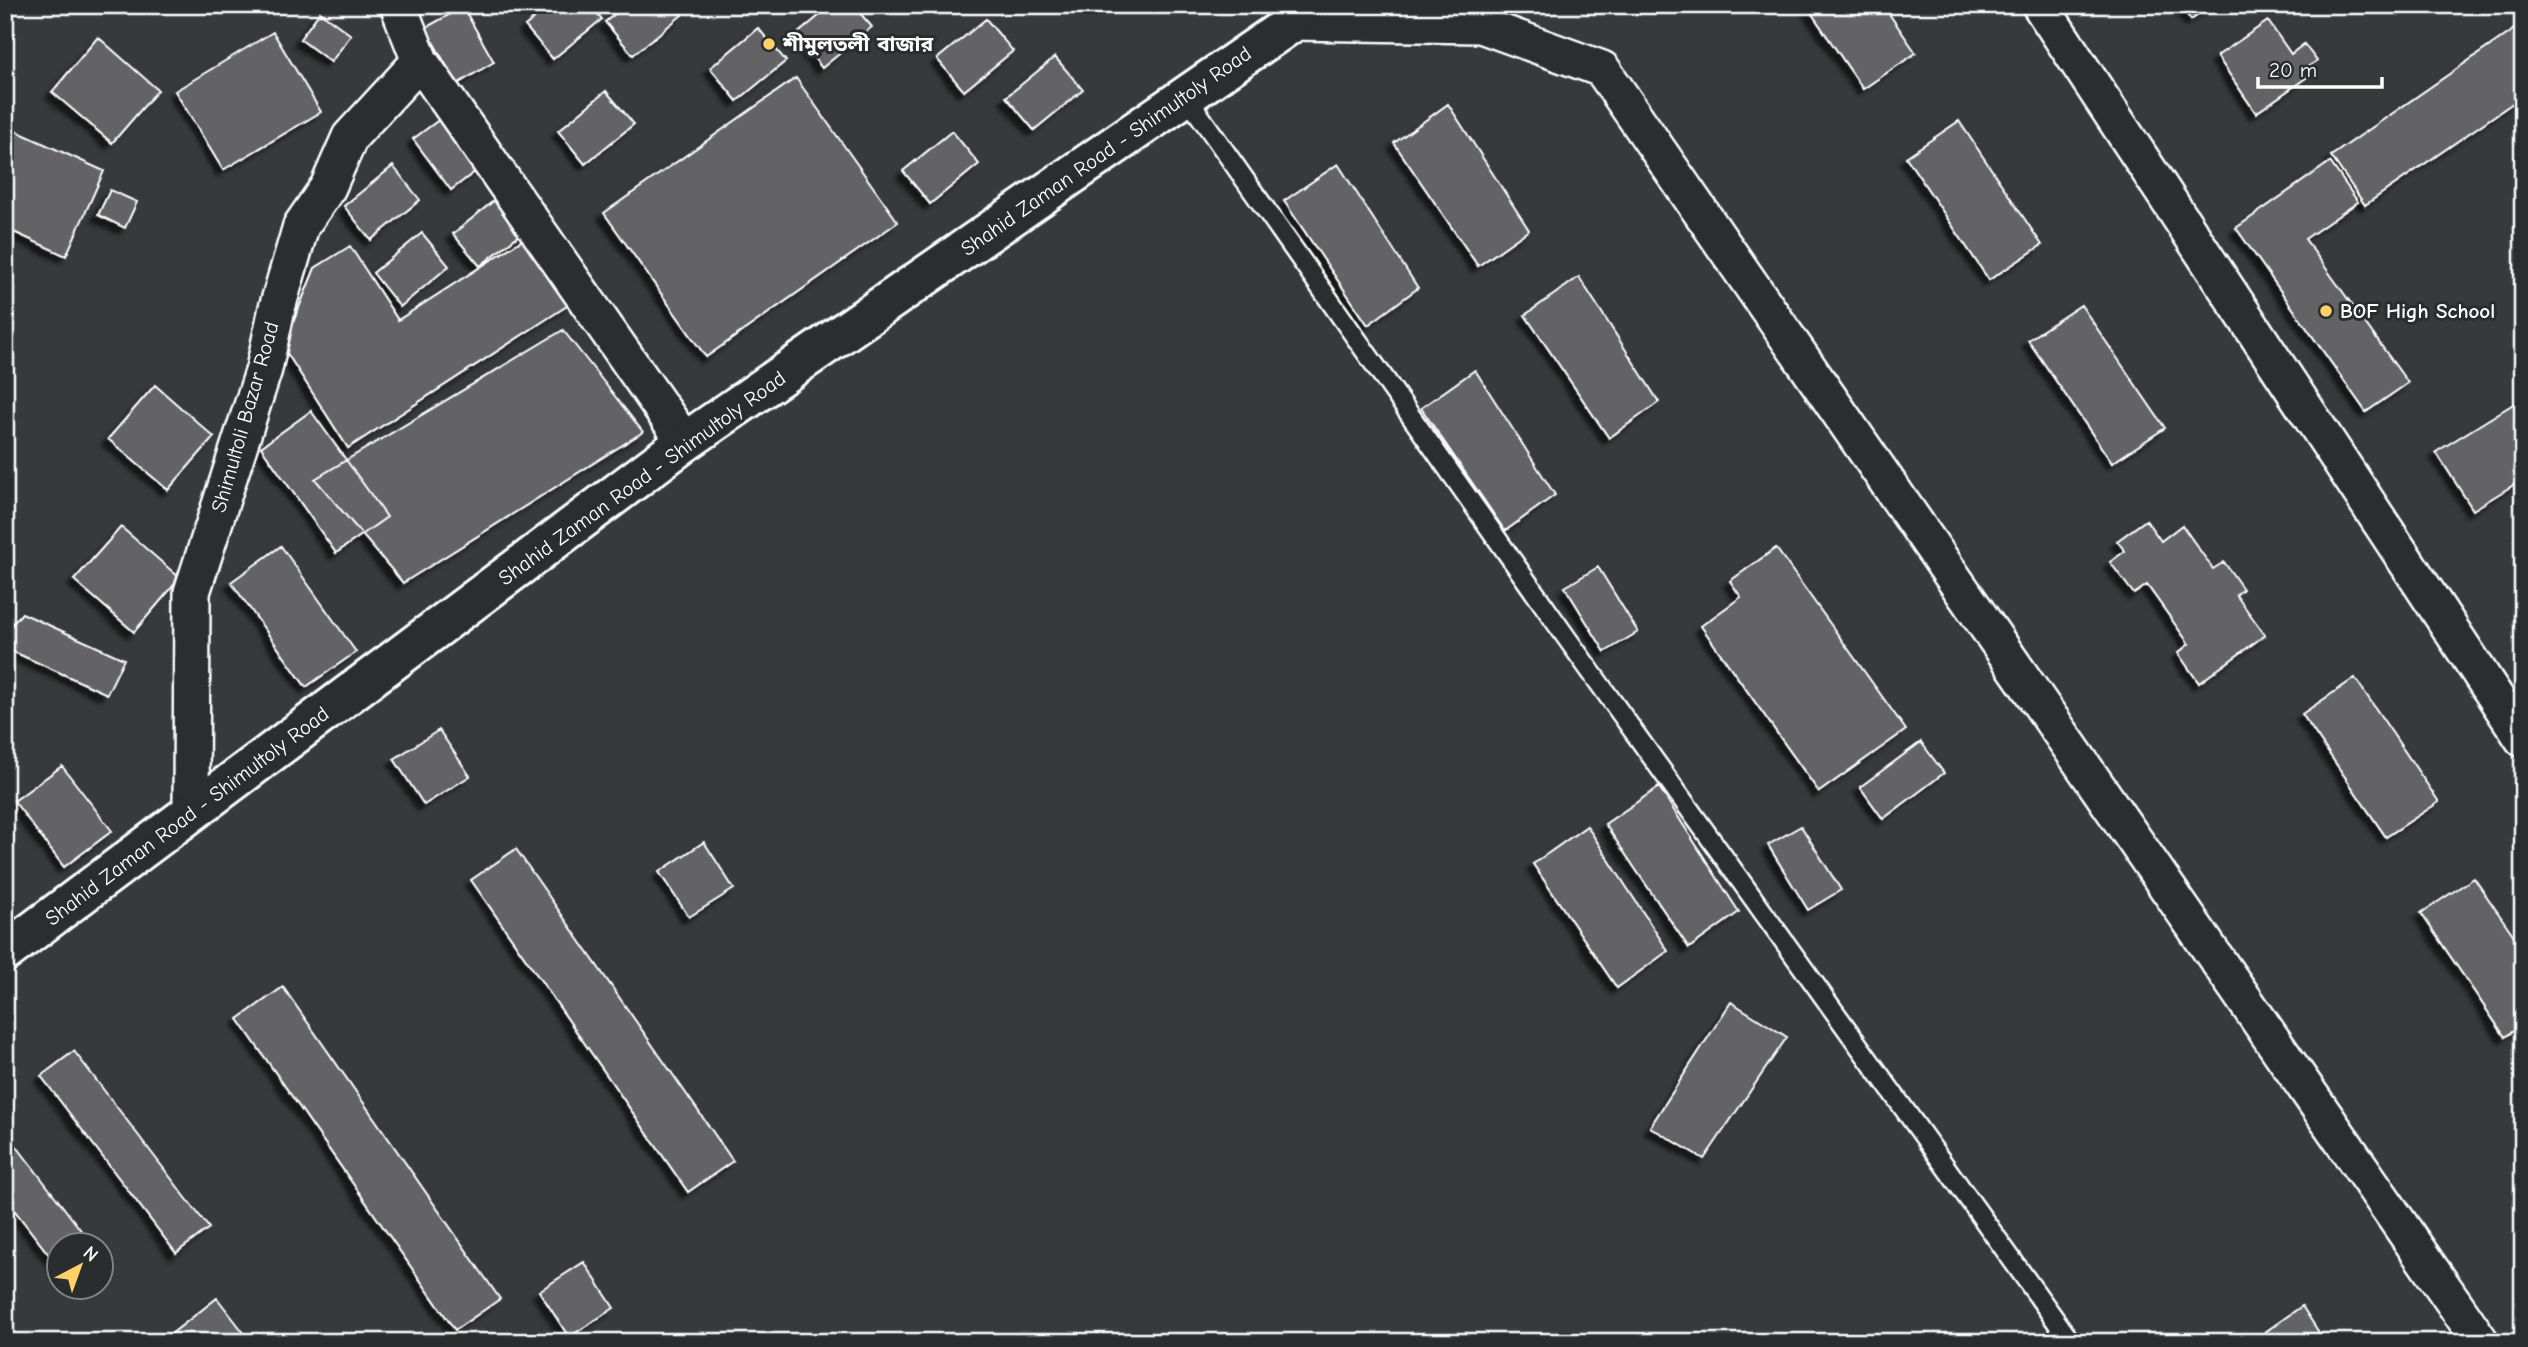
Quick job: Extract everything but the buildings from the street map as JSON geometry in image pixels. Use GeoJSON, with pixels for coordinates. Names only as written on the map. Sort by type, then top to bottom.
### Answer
{"type":"FeatureCollection","features":[{"type":"Feature","properties":{"kind":"main road","name":"Shahid Zaman Road - Shimultoly Road"},"geometry":{"type":"LineString","coordinates":[[5,952],[685,442],[1185,96],[1297,11]]}},
{"type":"Feature","properties":{"kind":"street"},"geometry":{"type":"LineString","coordinates":[[397,5],[420,61],[685,442]]}},
{"type":"Feature","properties":{"kind":"street"},"geometry":{"type":"LineString","coordinates":[[2040,5],[2523,738]]}},
{"type":"Feature","properties":{"kind":"street"},"geometry":{"type":"LineString","coordinates":[[1297,11],[1481,25],[1602,69],[2481,1342]]}},
{"type":"Feature","properties":{"kind":"street","name":"Shimultoli Bazar Road"},"geometry":{"type":"LineString","coordinates":[[191,813],[192,593],[264,369],[277,308],[301,226],[328,187],[350,137],[420,61]]}},
{"type":"Feature","properties":{"kind":"lane"},"geometry":{"type":"LineString","coordinates":[[1185,96],[1597,682],[2071,1342]]}},
{"type":"Feature","properties":{"kind":"place","name":"শীমুলতলী বাজার"},"geometry":{"type":"Point","coordinates":[769,44]}},
{"type":"Feature","properties":{"kind":"place","name":"BOF High School"},"geometry":{"type":"Point","coordinates":[2326,311]}}]}
